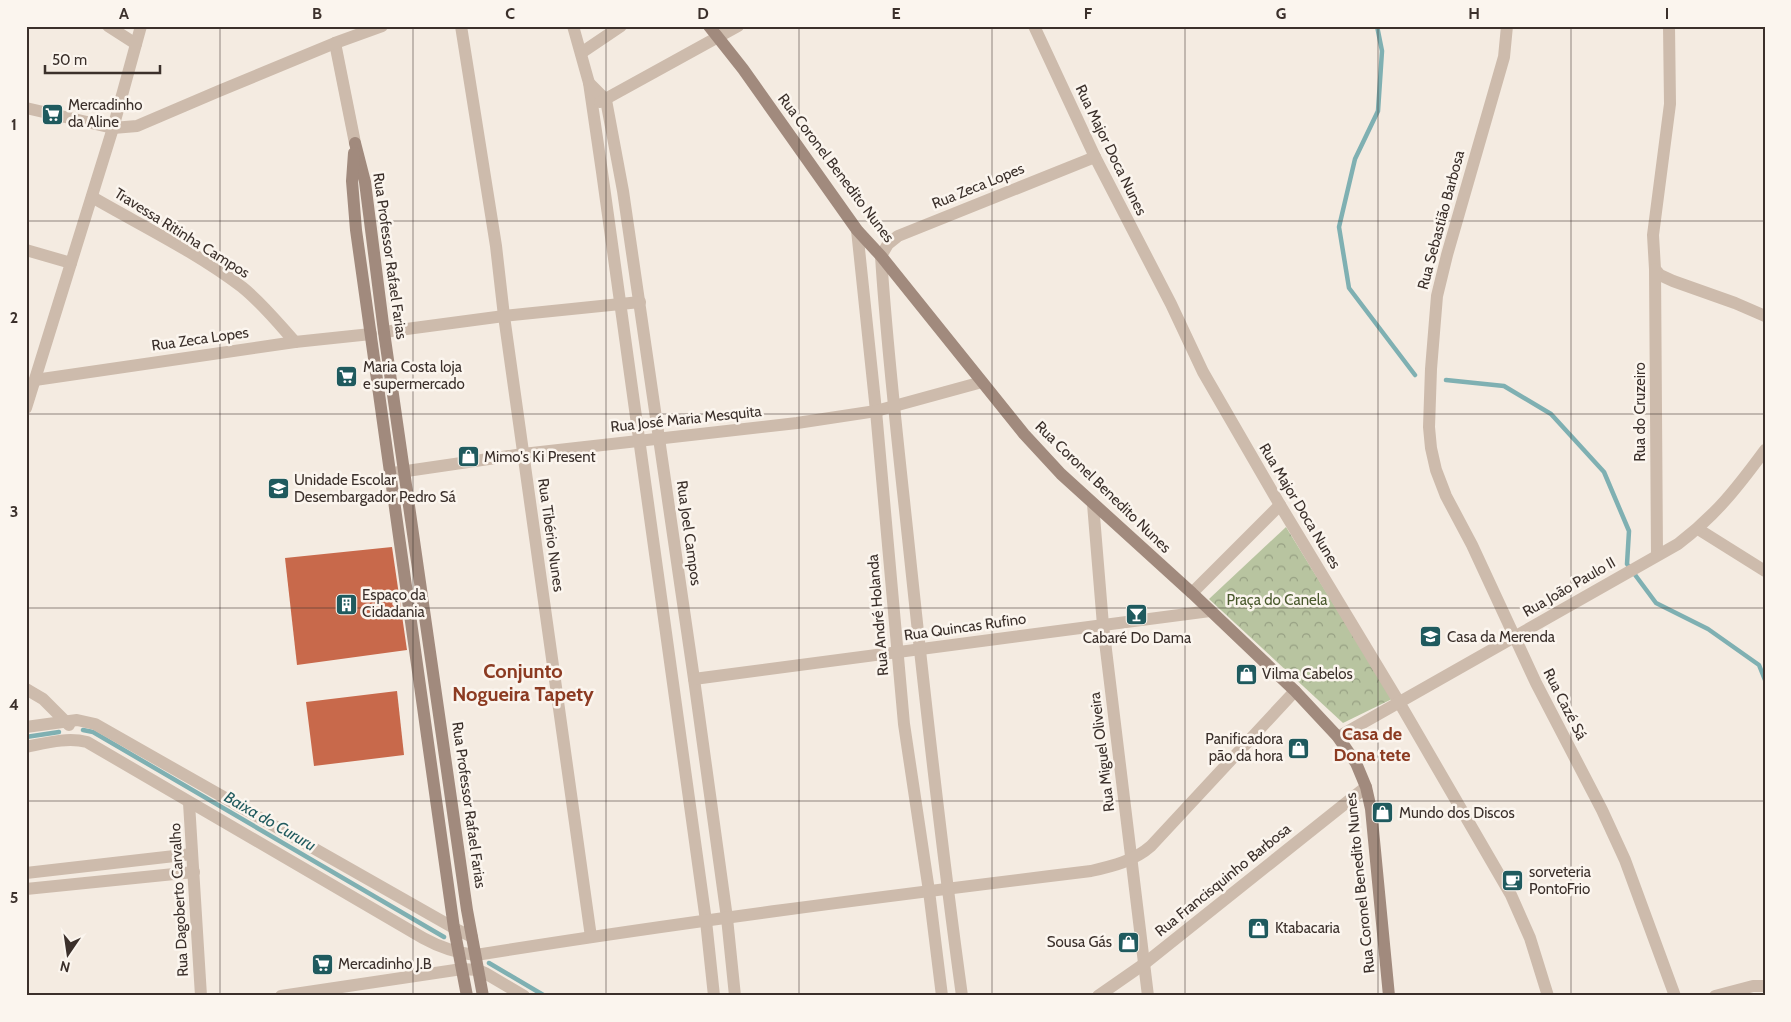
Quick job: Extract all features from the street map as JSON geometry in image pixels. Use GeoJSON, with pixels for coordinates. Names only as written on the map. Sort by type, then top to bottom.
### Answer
{"type":"FeatureCollection","features":[{"type":"Feature","properties":{"kind":"main road","name":"Rua Coronel Benedito Nunes"},"geometry":{"type":"LineString","coordinates":[[709,26],[743,69],[857,230],[881,256],[1024,434],[1062,474],[1192,593],[1295,692],[1338,738],[1356,763],[1366,787],[1371,809],[1389,996]]}},
{"type":"Feature","properties":{"kind":"main road","name":"Rua Professor Rafael Farias"},"geometry":{"type":"LineString","coordinates":[[355,143],[365,182],[404,471],[472,937],[483,996]]}},
{"type":"Feature","properties":{"kind":"main road","name":"Rua Professor Rafael Farias"},"geometry":{"type":"LineString","coordinates":[[355,143],[352,200],[454,928],[467,996]]}},
{"type":"Feature","properties":{"kind":"street"},"geometry":{"type":"LineString","coordinates":[[108,26],[136,44]]}},
{"type":"Feature","properties":{"kind":"street"},"geometry":{"type":"LineString","coordinates":[[26,408],[113,128],[141,26]]}},
{"type":"Feature","properties":{"kind":"street"},"geometry":{"type":"LineString","coordinates":[[26,108],[113,128],[137,126],[335,43],[382,26]]}},
{"type":"Feature","properties":{"kind":"street","name":"Rua Tibério Nunes"},"geometry":{"type":"LineString","coordinates":[[461,26],[496,246],[504,316],[591,937]]}},
{"type":"Feature","properties":{"kind":"street"},"geometry":{"type":"LineString","coordinates":[[573,26],[589,83],[641,441],[706,921],[714,996]]}},
{"type":"Feature","properties":{"kind":"street"},"geometry":{"type":"LineString","coordinates":[[581,52],[621,26]]}},
{"type":"Feature","properties":{"kind":"street"},"geometry":{"type":"LineString","coordinates":[[591,105],[606,100],[738,26]]}},
{"type":"Feature","properties":{"kind":"street","name":"Rua Major Doca Nunes"},"geometry":{"type":"LineString","coordinates":[[1034,26],[1095,156],[1171,304],[1203,372],[1511,895],[1530,938],[1548,996]]}},
{"type":"Feature","properties":{"kind":"street","name":"Rua Sebastião Barbosa"},"geometry":{"type":"LineString","coordinates":[[1429,427],[1431,369],[1437,296],[1504,56],[1507,26]]}},
{"type":"Feature","properties":{"kind":"street","name":"Rua do Cruzeiro"},"geometry":{"type":"LineString","coordinates":[[1652,558],[1655,269],[1653,235],[1670,104],[1669,26]]}},
{"type":"Feature","properties":{"kind":"street","name":"Rua Professor Rafael Farias"},"geometry":{"type":"LineString","coordinates":[[335,43],[355,143]]}},
{"type":"Feature","properties":{"kind":"street"},"geometry":{"type":"LineString","coordinates":[[589,83],[606,100]]}},
{"type":"Feature","properties":{"kind":"street","name":"Rua Joel Campos"},"geometry":{"type":"LineString","coordinates":[[606,100],[623,191],[640,302],[694,679],[736,996]]}},
{"type":"Feature","properties":{"kind":"street","name":"Rua Zeca Lopes"},"geometry":{"type":"LineString","coordinates":[[881,256],[888,244],[898,236],[1095,156]]}},
{"type":"Feature","properties":{"kind":"street","name":"Travessa Ritinha Campos"},"geometry":{"type":"LineString","coordinates":[[92,197],[185,250],[243,288],[264,306],[295,342]]}},
{"type":"Feature","properties":{"kind":"street","name":"Rua André Holanda"},"geometry":{"type":"LineString","coordinates":[[857,230],[876,411],[904,724],[929,891],[942,996]]}},
{"type":"Feature","properties":{"kind":"street"},"geometry":{"type":"LineString","coordinates":[[26,250],[71,263]]}},
{"type":"Feature","properties":{"kind":"street"},"geometry":{"type":"LineString","coordinates":[[881,256],[894,408],[919,650],[947,888],[962,996]]}},
{"type":"Feature","properties":{"kind":"street"},"geometry":{"type":"LineString","coordinates":[[1655,269],[1660,275],[1673,281],[1736,303],[1765,316]]}},
{"type":"Feature","properties":{"kind":"street"},"geometry":{"type":"LineString","coordinates":[[384,332],[504,316],[640,302]]}},
{"type":"Feature","properties":{"kind":"street","name":"Rua Zeca Lopes"},"geometry":{"type":"LineString","coordinates":[[35,380],[295,342],[371,334]]}},
{"type":"Feature","properties":{"kind":"street","name":"Rua José Maria Mesquita"},"geometry":{"type":"LineString","coordinates":[[390,473],[523,454],[797,423],[876,411],[894,408],[982,382]]}},
{"type":"Feature","properties":{"kind":"street","name":"Rua Cazé Sá"},"geometry":{"type":"LineString","coordinates":[[1429,427],[1436,470],[1446,496],[1472,545],[1536,683],[1618,844],[1675,996]]}},
{"type":"Feature","properties":{"kind":"street","name":"Rua João Paulo II"},"geometry":{"type":"LineString","coordinates":[[1338,738],[1678,544],[1698,529],[1718,510],[1765,450]]}},
{"type":"Feature","properties":{"kind":"street","name":"Rua Miguel Oliveira"},"geometry":{"type":"LineString","coordinates":[[1094,504],[1103,625],[1148,996]]}},
{"type":"Feature","properties":{"kind":"street"},"geometry":{"type":"LineString","coordinates":[[1192,593],[1280,505]]}},
{"type":"Feature","properties":{"kind":"street"},"geometry":{"type":"LineString","coordinates":[[1698,529],[1765,571]]}},
{"type":"Feature","properties":{"kind":"street","name":"Rua Quincas Rufino"},"geometry":{"type":"LineString","coordinates":[[694,679],[1210,611]]}},
{"type":"Feature","properties":{"kind":"street"},"geometry":{"type":"LineString","coordinates":[[26,689],[43,699],[67,721],[78,740]]}},
{"type":"Feature","properties":{"kind":"street"},"geometry":{"type":"LineString","coordinates":[[26,747],[56,741],[78,740],[96,746],[423,938],[458,954],[476,955],[727,918],[1112,867],[1141,855],[1151,846],[1295,692]]}},
{"type":"Feature","properties":{"kind":"street"},"geometry":{"type":"LineString","coordinates":[[26,727],[77,720],[95,724],[472,937]]}},
{"type":"Feature","properties":{"kind":"street","name":"Rua Francisquinho Barbosa"},"geometry":{"type":"LineString","coordinates":[[1098,996],[1144,964],[1366,787]]}},
{"type":"Feature","properties":{"kind":"street","name":"Rua Dagoberto Carvalho"},"geometry":{"type":"LineString","coordinates":[[189,802],[200,996]]}},
{"type":"Feature","properties":{"kind":"street"},"geometry":{"type":"LineString","coordinates":[[26,873],[192,854]]}},
{"type":"Feature","properties":{"kind":"street"},"geometry":{"type":"LineString","coordinates":[[26,889],[194,872]]}},
{"type":"Feature","properties":{"kind":"street"},"geometry":{"type":"LineString","coordinates":[[281,996],[462,969],[478,970],[524,996]]}},
{"type":"Feature","properties":{"kind":"street"},"geometry":{"type":"LineString","coordinates":[[1715,996],[1753,986],[1765,986]]}},
{"type":"Feature","properties":{"kind":"green space","name":"Praça do Canela"},"geometry":{"type":"Polygon","coordinates":[[[1286,527],[1392,699],[1343,723],[1209,599],[1286,527]]]}},
{"type":"Feature","properties":{"kind":"building","name":"Espaço da Cidadania"},"geometry":{"type":"Polygon","coordinates":[[[392,547],[407,650],[297,665],[285,558],[392,547]]]}},
{"type":"Feature","properties":{"kind":"building"},"geometry":{"type":"Polygon","coordinates":[[[397,691],[404,755],[314,766],[306,702],[397,691]]]}},
{"type":"Feature","properties":{"kind":"waterway"},"geometry":{"type":"LineString","coordinates":[[1377,26],[1382,51],[1378,111],[1355,159],[1339,227],[1349,288],[1415,375]]}},
{"type":"Feature","properties":{"kind":"waterway"},"geometry":{"type":"LineString","coordinates":[[1446,380],[1504,386],[1551,414],[1604,472],[1629,531],[1627,564],[1656,603],[1708,629],[1759,665],[1765,680]]}},
{"type":"Feature","properties":{"kind":"waterway","name":"Baixa do Cururu"},"geometry":{"type":"LineString","coordinates":[[83,730],[93,732],[444,937]]}},
{"type":"Feature","properties":{"kind":"waterway","name":"Baixa do Cururu"},"geometry":{"type":"LineString","coordinates":[[26,737],[59,732]]}},
{"type":"Feature","properties":{"kind":"waterway","name":"Baixa do Cururu"},"geometry":{"type":"LineString","coordinates":[[489,963],[545,996]]}},
{"type":"Feature","properties":{"kind":"place","name":"Mercadinho da Aline"},"geometry":{"type":"Point","coordinates":[52,114]}},
{"type":"Feature","properties":{"kind":"place","name":"Maria Costa loja e supermercado"},"geometry":{"type":"Point","coordinates":[347,376]}},
{"type":"Feature","properties":{"kind":"place","name":"Mimo's Ki Present"},"geometry":{"type":"Point","coordinates":[468,457]}},
{"type":"Feature","properties":{"kind":"place","name":"Unidade Escolar Desembargador Pedro Sá"},"geometry":{"type":"Point","coordinates":[278,489]}},
{"type":"Feature","properties":{"kind":"place","name":"Espaço da Cidadania"},"geometry":{"type":"Point","coordinates":[346,604]}},
{"type":"Feature","properties":{"kind":"place","name":"Cabaré Do Dama"},"geometry":{"type":"Point","coordinates":[1137,615]}},
{"type":"Feature","properties":{"kind":"place","name":"Casa da Merenda"},"geometry":{"type":"Point","coordinates":[1431,637]}},
{"type":"Feature","properties":{"kind":"place","name":"Vilma Cabelos"},"geometry":{"type":"Point","coordinates":[1246,674]}},
{"type":"Feature","properties":{"kind":"place","name":"Panificadora pão da hora"},"geometry":{"type":"Point","coordinates":[1299,748]}},
{"type":"Feature","properties":{"kind":"place","name":"Mundo dos Discos"},"geometry":{"type":"Point","coordinates":[1383,813]}},
{"type":"Feature","properties":{"kind":"place","name":"sorveteria PontoFrio"},"geometry":{"type":"Point","coordinates":[1513,881]}},
{"type":"Feature","properties":{"kind":"place","name":"Ktabacaria"},"geometry":{"type":"Point","coordinates":[1259,928]}},
{"type":"Feature","properties":{"kind":"place","name":"Sousa Gás"},"geometry":{"type":"Point","coordinates":[1128,942]}},
{"type":"Feature","properties":{"kind":"place","name":"Mercadinho J.B"},"geometry":{"type":"Point","coordinates":[322,964]}},
{"type":"Feature","properties":{"kind":"district","name":"Conjunto Nogueira Tapety"},"geometry":{"type":"Point","coordinates":[523,682]}},
{"type":"Feature","properties":{"kind":"district","name":"Casa de Dona tete"},"geometry":{"type":"Point","coordinates":[1372,744]}}]}
